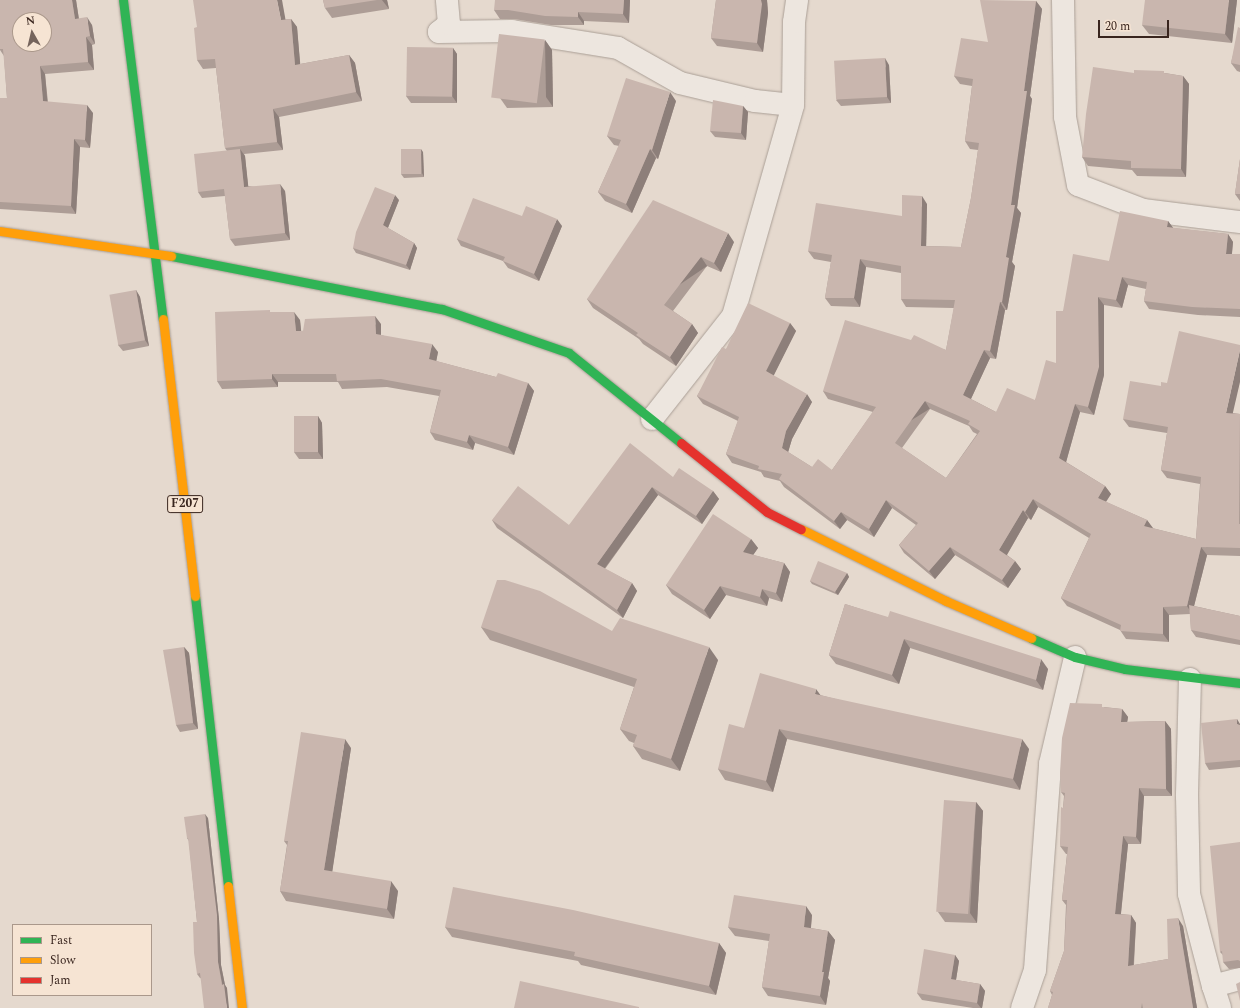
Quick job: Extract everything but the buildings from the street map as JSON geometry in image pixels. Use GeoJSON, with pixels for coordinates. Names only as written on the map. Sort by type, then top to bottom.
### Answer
{"type":"FeatureCollection","features":[{"type":"Feature","properties":{"kind":"street","name":"F207"},"geometry":{"type":"LineString","coordinates":[[123,0],[156,253],[242,1008]]}},
{"type":"Feature","properties":{"kind":"street"},"geometry":{"type":"LineString","coordinates":[[447,0],[449,24],[439,32],[512,31],[618,48],[680,84],[754,101],[793,105]]}},
{"type":"Feature","properties":{"kind":"street"},"geometry":{"type":"LineString","coordinates":[[652,419],[733,316],[793,105],[794,22],[797,0]]}},
{"type":"Feature","properties":{"kind":"street"},"geometry":{"type":"LineString","coordinates":[[1064,0],[1065,117],[1078,185],[1143,210],[1240,222]]}},
{"type":"Feature","properties":{"kind":"street"},"geometry":{"type":"LineString","coordinates":[[0,231],[156,253],[442,309],[570,353],[767,512],[946,601],[1075,657],[1125,669],[1190,679],[1240,683]]}},
{"type":"Feature","properties":{"kind":"street"},"geometry":{"type":"LineString","coordinates":[[1022,1008],[1035,970],[1050,764],[1075,657]]}},
{"type":"Feature","properties":{"kind":"street"},"geometry":{"type":"LineString","coordinates":[[1190,679],[1187,796],[1189,894],[1220,1008]]}},
{"type":"Feature","properties":{"kind":"street"},"geometry":{"type":"LineString","coordinates":[[1213,986],[1240,979]]}},
{"type":"Feature","properties":{"kind":"traffic: fast"},"geometry":{"type":"LineString","coordinates":[[123,0],[163,319]]}},
{"type":"Feature","properties":{"kind":"traffic: fast"},"geometry":{"type":"LineString","coordinates":[[171,256],[442,309],[569,353],[681,443]]}},
{"type":"Feature","properties":{"kind":"traffic: fast"},"geometry":{"type":"LineString","coordinates":[[195,596],[228,886]]}},
{"type":"Feature","properties":{"kind":"traffic: fast"},"geometry":{"type":"LineString","coordinates":[[1031,638],[1075,657],[1125,669],[1240,683]]}},
{"type":"Feature","properties":{"kind":"traffic: slow"},"geometry":{"type":"LineString","coordinates":[[0,231],[171,256]]}},
{"type":"Feature","properties":{"kind":"traffic: slow"},"geometry":{"type":"LineString","coordinates":[[163,319],[195,596]]}},
{"type":"Feature","properties":{"kind":"traffic: slow"},"geometry":{"type":"LineString","coordinates":[[801,529],[946,601],[1031,638]]}},
{"type":"Feature","properties":{"kind":"traffic: slow"},"geometry":{"type":"LineString","coordinates":[[228,886],[242,1008]]}},
{"type":"Feature","properties":{"kind":"traffic: jam"},"geometry":{"type":"LineString","coordinates":[[681,443],[767,512],[801,529]]}}]}
